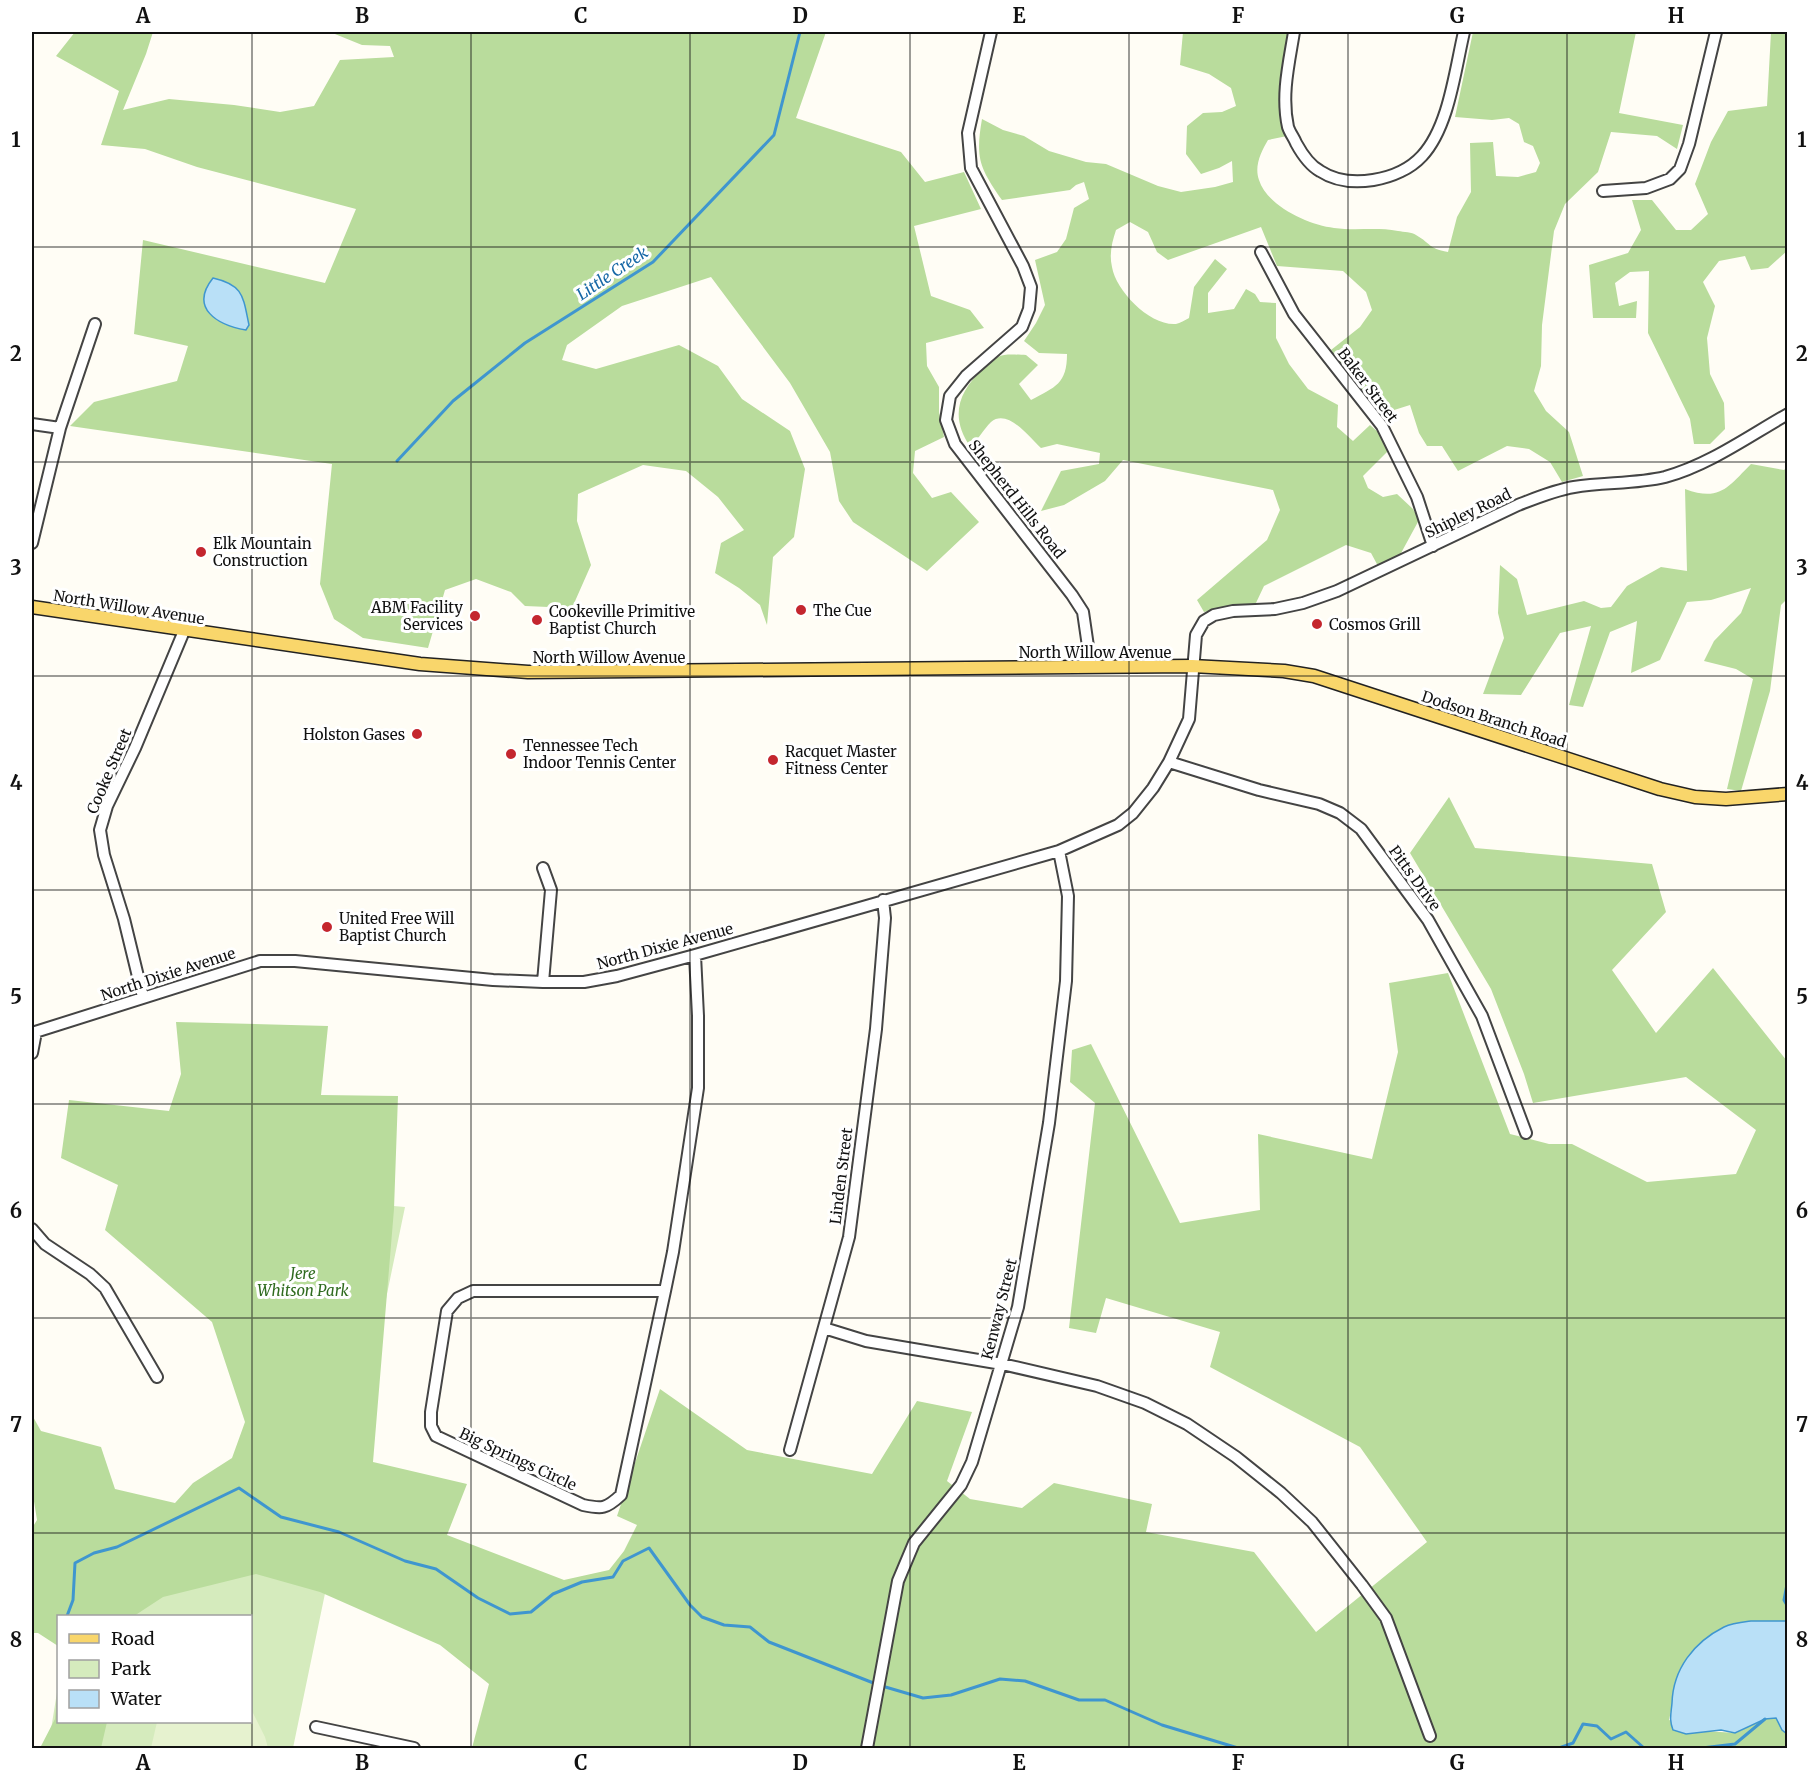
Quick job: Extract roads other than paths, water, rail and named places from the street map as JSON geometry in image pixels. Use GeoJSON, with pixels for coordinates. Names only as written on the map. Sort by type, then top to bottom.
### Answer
{"type":"FeatureCollection","features":[{"type":"Feature","properties":{"kind":"main road","name":"North Willow Avenue"},"geometry":{"type":"LineString","coordinates":[[32,608],[437,666],[528,672],[1192,666]]}},
{"type":"Feature","properties":{"kind":"main road","name":"Dodson Branch Road"},"geometry":{"type":"LineString","coordinates":[[1192,666],[1284,671],[1314,676],[1672,792],[1695,797],[1726,799],[1788,794]]}},
{"type":"Feature","properties":{"kind":"street","name":"Shepherd Hills Road"},"geometry":{"type":"LineString","coordinates":[[991,32],[968,133],[971,168],[1023,266],[1031,287],[1029,309],[1022,327],[966,376],[950,396],[946,420],[955,444],[1083,612],[1091,667]]}},
{"type":"Feature","properties":{"kind":"street"},"geometry":{"type":"LineString","coordinates":[[1294,32],[1285,89],[1289,129],[1303,156],[1320,172],[1346,180],[1372,182],[1397,174],[1421,157],[1438,132],[1449,97],[1464,32]]}},
{"type":"Feature","properties":{"kind":"street"},"geometry":{"type":"LineString","coordinates":[[1603,191],[1646,188],[1670,179],[1680,169],[1689,144],[1716,32]]}},
{"type":"Feature","properties":{"kind":"street","name":"Baker Street"},"geometry":{"type":"LineString","coordinates":[[1261,252],[1294,314],[1382,426],[1417,497],[1433,546]]}},
{"type":"Feature","properties":{"kind":"street"},"geometry":{"type":"LineString","coordinates":[[32,543],[60,428],[95,324]]}},
{"type":"Feature","properties":{"kind":"street","name":"Shipley Road"},"geometry":{"type":"LineString","coordinates":[[1192,666],[1196,635],[1204,621],[1214,615],[1233,610],[1275,609],[1303,603],[1337,591],[1545,494],[1572,487],[1662,478],[1681,472],[1788,414]]}},
{"type":"Feature","properties":{"kind":"street"},"geometry":{"type":"LineString","coordinates":[[32,424],[60,428]]}},
{"type":"Feature","properties":{"kind":"street","name":"Cooke Street"},"geometry":{"type":"LineString","coordinates":[[143,997],[124,919],[104,855],[100,830],[107,806],[135,748],[184,631]]}},
{"type":"Feature","properties":{"kind":"street","name":"North Dixie Avenue"},"geometry":{"type":"LineString","coordinates":[[34,1033],[260,961],[295,961],[493,980],[584,982],[695,955],[1059,851],[1118,825],[1133,813],[1153,788],[1189,718],[1192,666]]}},
{"type":"Feature","properties":{"kind":"street","name":"Pitts Drive"},"geometry":{"type":"LineString","coordinates":[[1168,762],[1259,790],[1319,804],[1340,813],[1361,829],[1428,920],[1482,1016],[1526,1133]]}},
{"type":"Feature","properties":{"kind":"street","name":"Kenway Street"},"geometry":{"type":"LineString","coordinates":[[867,1749],[898,1581],[914,1543],[961,1485],[972,1462],[1018,1307],[1049,1123],[1066,981],[1068,896],[1059,851]]}},
{"type":"Feature","properties":{"kind":"street"},"geometry":{"type":"LineString","coordinates":[[543,868],[551,890],[543,982]]}},
{"type":"Feature","properties":{"kind":"street","name":"Linden Street"},"geometry":{"type":"LineString","coordinates":[[790,1450],[849,1237],[876,1029],[885,918],[883,900]]}},
{"type":"Feature","properties":{"kind":"street","name":"Big Springs Circle"},"geometry":{"type":"LineString","coordinates":[[665,1291],[473,1291],[458,1298],[447,1311],[434,1392],[431,1426],[436,1436],[583,1505],[603,1508],[621,1495],[665,1291],[673,1252],[698,1088],[695,955]]}},
{"type":"Feature","properties":{"kind":"street"},"geometry":{"type":"LineString","coordinates":[[32,1053],[34,1033]]}},
{"type":"Feature","properties":{"kind":"street"},"geometry":{"type":"LineString","coordinates":[[32,1229],[45,1244],[90,1274],[105,1288],[157,1377]]}},
{"type":"Feature","properties":{"kind":"street"},"geometry":{"type":"LineString","coordinates":[[824,1328],[866,1341],[1002,1364],[1097,1386],[1167,1413],[1187,1424],[1281,1493],[1312,1522],[1362,1585],[1386,1618],[1430,1736]]}},
{"type":"Feature","properties":{"kind":"street"},"geometry":{"type":"LineString","coordinates":[[316,1727],[414,1749]]}},
{"type":"Feature","properties":{"kind":"water"},"geometry":{"type":"Polygon","coordinates":[[[213,278],[231,284],[240,294],[249,325],[246,330],[235,328],[216,319],[205,306],[206,289],[213,278]]]}},
{"type":"Feature","properties":{"kind":"water"},"geometry":{"type":"Polygon","coordinates":[[[1751,1621],[1787,1621],[1787,1734],[1782,1730],[1776,1718],[1765,1719],[1735,1733],[1721,1730],[1686,1734],[1673,1730],[1671,1717],[1673,1691],[1676,1679],[1687,1658],[1703,1640],[1713,1633],[1730,1625],[1751,1621]]]}},
{"type":"Feature","properties":{"kind":"waterway","name":"Little Creek"},"geometry":{"type":"LineString","coordinates":[[397,461],[453,401],[525,343],[653,262],[774,135],[800,32]]}},
{"type":"Feature","properties":{"kind":"waterway"},"geometry":{"type":"LineString","coordinates":[[67,1615],[73,1600],[75,1563],[94,1553],[117,1547],[239,1488],[281,1517],[339,1532],[405,1561],[436,1569],[478,1598],[510,1614],[531,1612],[553,1594],[582,1582],[613,1577],[623,1561],[649,1548],[690,1605],[702,1617],[724,1625],[750,1627],[769,1642],[876,1684]]}},
{"type":"Feature","properties":{"kind":"waterway"},"geometry":{"type":"LineString","coordinates":[[1788,1579],[1784,1600],[1788,1607]]}},
{"type":"Feature","properties":{"kind":"waterway"},"geometry":{"type":"LineString","coordinates":[[882,1686],[923,1698],[951,1695],[1000,1679],[1025,1681],[1079,1700],[1105,1700],[1162,1725],[1238,1748]]}},
{"type":"Feature","properties":{"kind":"waterway"},"geometry":{"type":"LineString","coordinates":[[1702,1748],[1735,1744],[1765,1719]]}},
{"type":"Feature","properties":{"kind":"waterway"},"geometry":{"type":"LineString","coordinates":[[1559,1748],[1573,1743],[1583,1724],[1597,1726],[1611,1739],[1626,1732],[1644,1748]]}},
{"type":"Feature","properties":{"kind":"place","name":"Elk Mountain Construction"},"geometry":{"type":"Point","coordinates":[201,552]}},
{"type":"Feature","properties":{"kind":"place","name":"The Cue"},"geometry":{"type":"Point","coordinates":[801,610]}},
{"type":"Feature","properties":{"kind":"place","name":"ABM Facility Services"},"geometry":{"type":"Point","coordinates":[475,616]}},
{"type":"Feature","properties":{"kind":"place","name":"Cookeville Primitive Baptist Church"},"geometry":{"type":"Point","coordinates":[537,620]}},
{"type":"Feature","properties":{"kind":"place","name":"Cosmos Grill"},"geometry":{"type":"Point","coordinates":[1317,624]}},
{"type":"Feature","properties":{"kind":"place","name":"Holston Gases"},"geometry":{"type":"Point","coordinates":[417,734]}},
{"type":"Feature","properties":{"kind":"place","name":"Tennessee Tech Indoor Tennis Center"},"geometry":{"type":"Point","coordinates":[511,754]}},
{"type":"Feature","properties":{"kind":"place","name":"Racquet Master Fitness Center"},"geometry":{"type":"Point","coordinates":[773,760]}},
{"type":"Feature","properties":{"kind":"place","name":"United Free Will Baptist Church"},"geometry":{"type":"Point","coordinates":[327,927]}},
{"type":"Feature","properties":{"kind":"park label","name":"Jere Whitson Park"},"geometry":{"type":"Point","coordinates":[303,1282]}}]}
